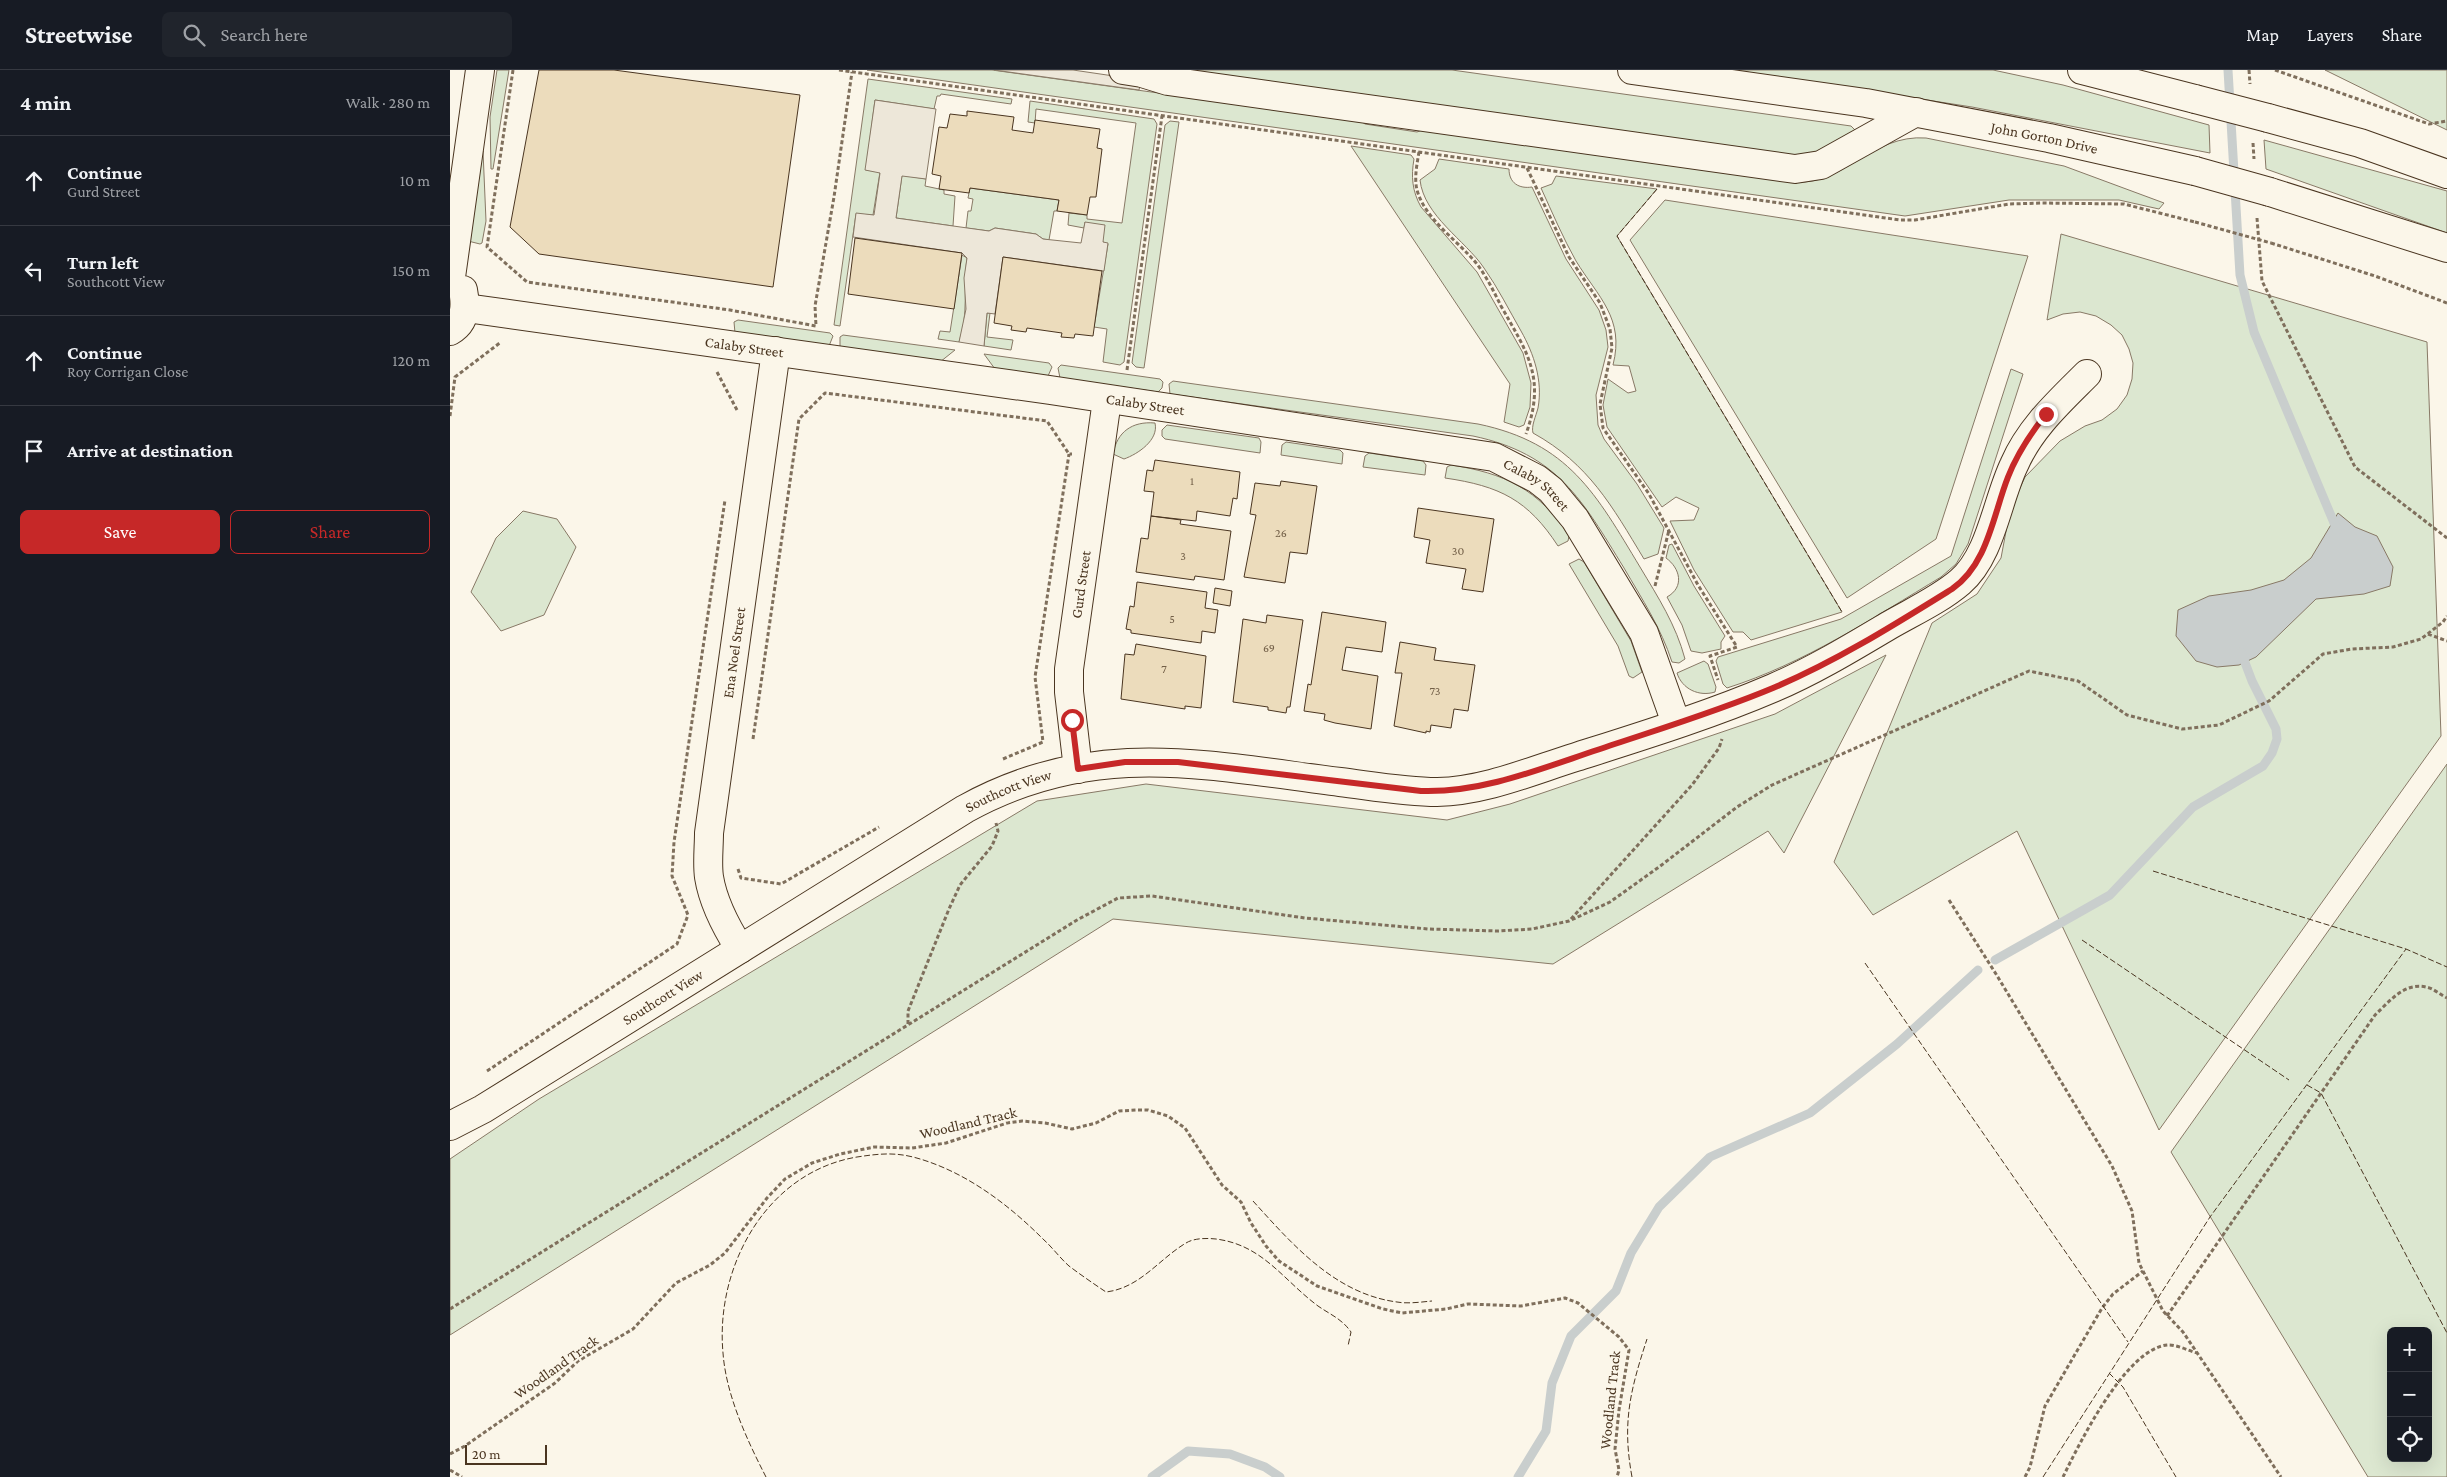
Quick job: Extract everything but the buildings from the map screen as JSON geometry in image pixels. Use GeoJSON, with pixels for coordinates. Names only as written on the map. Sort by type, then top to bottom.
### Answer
{"type":"FeatureCollection","features":[{"type":"Feature","properties":{"kind":"street"},"geometry":{"type":"LineString","coordinates":[[450,331],[457,327],[466,308],[463,290],[451,276],[480,70]]}},
{"type":"Feature","properties":{"kind":"street"},"geometry":{"type":"LineString","coordinates":[[1123,70],[1142,73],[1168,81],[1795,169],[1821,165],[1916,112]]}},
{"type":"Feature","properties":{"kind":"street","name":"John Gorton Drive"},"geometry":{"type":"LineString","coordinates":[[1632,70],[1866,103],[2049,138],[2195,171],[2270,192],[2447,248]]}},
{"type":"Feature","properties":{"kind":"street"},"geometry":{"type":"LineString","coordinates":[[2082,70],[2360,143],[2447,174]]}},
{"type":"Feature","properties":{"kind":"street","name":"Calaby Street"},"geometry":{"type":"LineString","coordinates":[[466,308],[776,351],[1481,454],[1522,469],[1537,479],[1564,504],[1602,562],[1644,633],[1676,723]]}},
{"type":"Feature","properties":{"kind":"street","name":"Ena Noel Street"},"geometry":{"type":"LineString","coordinates":[[740,949],[713,895],[709,874],[708,833],[776,351]]}},
{"type":"Feature","properties":{"kind":"street","name":"Southcott View"},"geometry":{"type":"LineString","coordinates":[[450,1126],[483,1109],[984,798],[1046,774],[1125,762],[1178,762],[1399,790],[1440,792],[1461,790],[1495,783],[1676,723],[1773,688],[1806,673],[1938,597],[1963,580],[1972,570],[1983,549],[2008,478],[2028,438],[2046,414],[2087,374]]}},
{"type":"Feature","properties":{"kind":"street","name":"Gurd Street"},"geometry":{"type":"LineString","coordinates":[[1078,769],[1068,682],[1107,400]]}},
{"type":"Feature","properties":{"kind":"path"},"geometry":{"type":"LineString","coordinates":[[513,70],[487,247],[527,282],[730,310],[816,326],[815,306],[834,197],[852,72]]}},
{"type":"Feature","properties":{"kind":"path"},"geometry":{"type":"LineString","coordinates":[[2275,70],[2429,124],[2447,121]]}},
{"type":"Feature","properties":{"kind":"path"},"geometry":{"type":"LineString","coordinates":[[1127,370],[1162,116]]}},
{"type":"Feature","properties":{"kind":"path"},"geometry":{"type":"LineString","coordinates":[[1419,152],[1416,181],[1421,199],[1439,224],[1477,265],[1528,356],[1534,375],[1535,399],[1526,434]]}},
{"type":"Feature","properties":{"kind":"path"},"geometry":{"type":"LineString","coordinates":[[1527,168],[1564,246],[1600,303],[1610,329],[1612,348],[1600,404],[1603,428],[1640,479],[1698,585],[1737,647],[1710,656],[1726,705],[1728,720],[1719,748],[1692,786],[1569,921]]}},
{"type":"Feature","properties":{"kind":"path"},"geometry":{"type":"LineString","coordinates":[[2195,222],[2271,243],[2375,276],[2447,303]]}},
{"type":"Feature","properties":{"kind":"path"},"geometry":{"type":"LineString","coordinates":[[2259,253],[2262,281],[2355,467],[2447,538]]}},
{"type":"Feature","properties":{"kind":"path"},"geometry":{"type":"LineString","coordinates":[[450,416],[455,377],[503,340]]}},
{"type":"Feature","properties":{"kind":"path"},"geometry":{"type":"LineString","coordinates":[[709,371],[718,372],[738,411],[736,421]]}},
{"type":"Feature","properties":{"kind":"path"},"geometry":{"type":"LineString","coordinates":[[752,742],[799,419],[825,393],[1046,421],[1069,454],[1035,677],[1043,742],[998,761]]}},
{"type":"Feature","properties":{"kind":"path"},"geometry":{"type":"LineString","coordinates":[[481,1075],[677,944],[688,915],[672,876],[674,842],[725,499]]}},
{"type":"Feature","properties":{"kind":"path"},"geometry":{"type":"LineString","coordinates":[[1655,586],[1669,530]]}},
{"type":"Feature","properties":{"kind":"path"},"geometry":{"type":"LineString","coordinates":[[450,1310],[1077,920],[1118,898],[1152,896],[1305,918],[1428,929],[1532,929],[1569,921],[1610,902],[1660,867],[1737,807],[1772,785],[2029,671],[2078,681],[2126,715],[2182,729],[2219,725],[2269,701],[2323,654],[2352,649],[2394,646],[2421,639],[2443,622],[2447,616]]}},
{"type":"Feature","properties":{"kind":"path"},"geometry":{"type":"LineString","coordinates":[[2428,634],[2447,641]]}},
{"type":"Feature","properties":{"kind":"path"},"geometry":{"type":"LineString","coordinates":[[908,1025],[908,1011],[960,885],[992,846],[998,831],[984,798]]}},
{"type":"Feature","properties":{"kind":"path"},"geometry":{"type":"LineString","coordinates":[[735,860],[741,878],[780,884],[882,825]]}},
{"type":"Feature","properties":{"kind":"path"},"geometry":{"type":"LineString","coordinates":[[1949,900],[2112,1166],[2132,1211],[2139,1263],[2167,1316],[2183,1332],[2281,1477]]}},
{"type":"Feature","properties":{"kind":"path"},"geometry":{"type":"LineString","coordinates":[[2167,1316],[2375,1015],[2395,995],[2409,988],[2426,986],[2447,998]]}},
{"type":"Feature","properties":{"kind":"path","name":"Woodland Track"},"geometry":{"type":"LineString","coordinates":[[450,1454],[466,1446],[555,1383],[578,1361],[633,1328],[676,1284],[710,1265],[725,1254],[767,1198],[785,1179],[800,1170],[840,1154],[874,1147],[930,1146],[1022,1121],[1045,1123],[1072,1129],[1096,1123],[1119,1112],[1148,1110],[1168,1116],[1185,1128],[1210,1169],[1222,1185],[1241,1202],[1251,1223],[1280,1261],[1317,1286],[1383,1309],[1414,1313],[1446,1310],[1468,1304],[1521,1306],[1565,1298],[1578,1304],[1619,1337],[1629,1350],[1619,1410],[1615,1449],[1619,1470],[1617,1477]]}},
{"type":"Feature","properties":{"kind":"path"},"geometry":{"type":"LineString","coordinates":[[2025,1477],[2030,1467],[2045,1406],[2056,1386],[2102,1308],[2113,1294],[2143,1272]]}},
{"type":"Feature","properties":{"kind":"path"},"geometry":{"type":"LineString","coordinates":[[2063,1477],[2099,1410],[2122,1377],[2145,1354],[2168,1345],[2198,1354]]}},
{"type":"Feature","properties":{"kind":"path"},"geometry":{"type":"LineString","coordinates":[[450,1470],[462,1477]]}},
{"type":"Feature","properties":{"kind":"green space"},"geometry":{"type":"Polygon","coordinates":[[[497,70],[509,70],[493,169],[491,169],[490,117],[497,70]]]}},
{"type":"Feature","properties":{"kind":"green space"},"geometry":{"type":"Polygon","coordinates":[[[867,70],[992,70],[1361,121],[1365,124],[1417,132],[1422,130],[1796,182],[1813,181],[1829,176],[1890,144],[1907,139],[1926,138],[2064,166],[2164,203],[2159,209],[2119,200],[2009,200],[1905,216],[867,70]]]}},
{"type":"Feature","properties":{"kind":"green space"},"geometry":{"type":"Polygon","coordinates":[[[1177,70],[1452,70],[1851,126],[1855,130],[1818,153],[1802,157],[1177,70]]]}},
{"type":"Feature","properties":{"kind":"green space"},"geometry":{"type":"Polygon","coordinates":[[[1733,70],[1993,70],[2063,85],[2209,125],[2210,153],[1972,107],[1733,70]]]}},
{"type":"Feature","properties":{"kind":"green space"},"geometry":{"type":"Polygon","coordinates":[[[2325,70],[2447,70],[2447,130],[2325,70]]]}},
{"type":"Feature","properties":{"kind":"green space"},"geometry":{"type":"Polygon","coordinates":[[[868,79],[1012,99],[1011,104],[941,94],[937,96],[934,109],[875,100],[866,170],[880,172],[873,215],[856,214],[840,326],[834,325],[868,79]]]}},
{"type":"Feature","properties":{"kind":"green space"},"geometry":{"type":"Polygon","coordinates":[[[1030,101],[1154,119],[1157,124],[1124,362],[1120,365],[1103,362],[1107,329],[1094,327],[1108,244],[1103,242],[1085,222],[1084,228],[1068,225],[1069,213],[1087,215],[1087,219],[1122,223],[1136,123],[1036,109],[1035,123],[1028,122],[1030,101]]]}},
{"type":"Feature","properties":{"kind":"green space"},"geometry":{"type":"Polygon","coordinates":[[[1170,121],[1179,122],[1144,368],[1136,367],[1132,363],[1165,125],[1170,121]]]}},
{"type":"Feature","properties":{"kind":"green space"},"geometry":{"type":"Polygon","coordinates":[[[2264,140],[2447,191],[2447,233],[2266,169],[2264,140]]]}},
{"type":"Feature","properties":{"kind":"green space"},"geometry":{"type":"Polygon","coordinates":[[[1351,146],[1411,155],[1414,159],[1413,183],[1421,207],[1477,272],[1523,353],[1531,383],[1530,407],[1524,425],[1519,427],[1504,422],[1510,384],[1351,146]]]}},
{"type":"Feature","properties":{"kind":"green space"},"geometry":{"type":"Polygon","coordinates":[[[483,151],[486,221],[482,243],[480,244],[468,241],[479,163],[483,151]]]}},
{"type":"Feature","properties":{"kind":"green space"},"geometry":{"type":"Polygon","coordinates":[[[1439,159],[1509,169],[1509,174],[1516,184],[1523,187],[1532,187],[1566,259],[1599,310],[1606,330],[1608,347],[1596,395],[1598,425],[1604,439],[1637,484],[1664,528],[1658,554],[1644,559],[1598,488],[1569,458],[1553,445],[1533,433],[1533,424],[1538,408],[1539,388],[1536,368],[1526,340],[1484,268],[1437,216],[1423,193],[1420,180],[1435,169],[1439,159]]]}},
{"type":"Feature","properties":{"kind":"green space"},"geometry":{"type":"Polygon","coordinates":[[[902,175],[926,179],[925,186],[944,190],[944,194],[955,196],[953,226],[896,218],[902,175]]]}},
{"type":"Feature","properties":{"kind":"green space"},"geometry":{"type":"Polygon","coordinates":[[[1556,176],[1657,189],[1617,236],[1842,612],[1751,640],[1743,632],[1733,632],[1694,570],[1670,521],[1694,520],[1699,508],[1676,497],[1662,507],[1607,427],[1603,405],[1608,379],[1628,393],[1636,391],[1629,366],[1613,365],[1616,349],[1612,321],[1601,297],[1571,252],[1541,188],[1552,184],[1556,176]]]}},
{"type":"Feature","properties":{"kind":"green space"},"geometry":{"type":"Polygon","coordinates":[[[970,188],[1059,200],[1057,211],[1054,211],[1049,240],[1043,239],[1036,234],[995,228],[989,231],[966,228],[968,211],[971,211],[973,199],[968,198],[970,188]]]}},
{"type":"Feature","properties":{"kind":"green space"},"geometry":{"type":"Polygon","coordinates":[[[1665,200],[2028,256],[1936,539],[1847,598],[1630,240],[1665,200]]]}},
{"type":"Feature","properties":{"kind":"green space"},"geometry":{"type":"Polygon","coordinates":[[[2061,234],[2427,342],[2441,736],[2159,1130],[2017,831],[1873,915],[1834,862],[1932,623],[1977,594],[2001,558],[2010,510],[2025,477],[2060,441],[2085,426],[2102,420],[2117,409],[2127,395],[2132,379],[2133,363],[2122,335],[2111,325],[2096,316],[2080,312],[2063,314],[2047,320],[2061,234]]]}},
{"type":"Feature","properties":{"kind":"green space"},"geometry":{"type":"Polygon","coordinates":[[[962,255],[967,258],[965,311],[962,332],[959,342],[938,339],[940,331],[950,332],[962,255]]]}},
{"type":"Feature","properties":{"kind":"green space"},"geometry":{"type":"Polygon","coordinates":[[[987,313],[990,313],[987,337],[1013,340],[1011,350],[984,346],[987,313]]]}},
{"type":"Feature","properties":{"kind":"green space"},"geometry":{"type":"Polygon","coordinates":[[[738,320],[830,333],[833,336],[829,346],[735,333],[734,322],[738,320]]]}},
{"type":"Feature","properties":{"kind":"green space"},"geometry":{"type":"Polygon","coordinates":[[[843,335],[955,350],[940,362],[840,347],[840,337],[843,335]]]}},
{"type":"Feature","properties":{"kind":"green space"},"geometry":{"type":"Polygon","coordinates":[[[984,354],[1049,363],[1052,367],[1048,376],[995,369],[984,354]]]}},
{"type":"Feature","properties":{"kind":"green space"},"geometry":{"type":"Polygon","coordinates":[[[1061,365],[1160,379],[1163,382],[1162,388],[1158,392],[1060,378],[1058,368],[1061,365]]]}},
{"type":"Feature","properties":{"kind":"green space"},"geometry":{"type":"Polygon","coordinates":[[[2011,369],[2023,374],[1968,544],[1956,564],[1941,577],[1837,639],[1783,666],[1727,688],[1723,684],[1716,661],[1718,657],[1841,619],[1951,556],[2011,369]]]}},
{"type":"Feature","properties":{"kind":"green space"},"geometry":{"type":"Polygon","coordinates":[[[1173,381],[1478,424],[1509,433],[1536,444],[1558,458],[1577,475],[1609,517],[1666,612],[1677,634],[1685,659],[1679,663],[1672,662],[1657,625],[1644,602],[1595,521],[1580,501],[1565,483],[1527,455],[1502,444],[1473,436],[1170,394],[1169,384],[1173,381]]]}},
{"type":"Feature","properties":{"kind":"green space"},"geometry":{"type":"Polygon","coordinates":[[[1155,423],[1154,435],[1151,441],[1141,450],[1124,459],[1113,454],[1118,440],[1127,430],[1139,424],[1155,423]]]}},
{"type":"Feature","properties":{"kind":"green space"},"geometry":{"type":"Polygon","coordinates":[[[1167,425],[1259,438],[1261,442],[1260,453],[1165,439],[1162,436],[1162,430],[1167,425]]]}},
{"type":"Feature","properties":{"kind":"green space"},"geometry":{"type":"Polygon","coordinates":[[[1286,442],[1340,450],[1343,453],[1342,464],[1281,455],[1282,445],[1286,442]]]}},
{"type":"Feature","properties":{"kind":"green space"},"geometry":{"type":"Polygon","coordinates":[[[1369,453],[1423,461],[1426,465],[1425,475],[1363,467],[1365,456],[1369,453]]]}},
{"type":"Feature","properties":{"kind":"green space"},"geometry":{"type":"Polygon","coordinates":[[[1451,465],[1488,473],[1519,486],[1545,506],[1569,536],[1568,541],[1558,546],[1535,517],[1524,506],[1511,498],[1482,486],[1445,478],[1447,467],[1451,465]]]}},
{"type":"Feature","properties":{"kind":"green space"},"geometry":{"type":"Polygon","coordinates":[[[523,511],[557,519],[576,547],[544,615],[501,631],[471,592],[496,538],[523,511]]]}},
{"type":"Feature","properties":{"kind":"green space"},"geometry":{"type":"Polygon","coordinates":[[[1672,544],[1694,586],[1725,636],[1721,642],[1721,649],[1702,653],[1691,651],[1682,625],[1667,597],[1673,593],[1678,583],[1675,567],[1666,558],[1669,545],[1672,544]]]}},
{"type":"Feature","properties":{"kind":"green space"},"geometry":{"type":"Polygon","coordinates":[[[1579,559],[1584,562],[1631,641],[1642,672],[1633,678],[1629,676],[1618,646],[1569,564],[1579,559]]]}},
{"type":"Feature","properties":{"kind":"green space"},"geometry":{"type":"Polygon","coordinates":[[[1886,655],[1784,853],[1768,831],[1553,964],[1113,919],[450,1335],[450,1159],[539,1099],[1037,801],[1146,784],[1447,820],[1510,804],[1775,714],[1886,655]]]}},
{"type":"Feature","properties":{"kind":"green space"},"geometry":{"type":"Polygon","coordinates":[[[1704,661],[1708,664],[1716,687],[1715,692],[1697,692],[1687,687],[1679,679],[1677,673],[1704,661]]]}},
{"type":"Feature","properties":{"kind":"green space"},"geometry":{"type":"Polygon","coordinates":[[[2447,764],[2447,1477],[2368,1477],[2171,1152],[2447,764]]]}},
{"type":"Feature","properties":{"kind":"shaded area"},"geometry":{"type":"Polygon","coordinates":[[[994,70],[1073,70],[1141,80],[1139,90],[994,70]]]}},
{"type":"Feature","properties":{"kind":"shaded area"},"geometry":{"type":"Polygon","coordinates":[[[875,100],[936,109],[926,179],[902,176],[896,218],[989,231],[995,228],[1036,234],[1043,239],[1081,243],[1085,222],[1105,225],[1103,242],[1108,243],[1104,271],[1003,257],[995,314],[987,313],[984,346],[959,342],[966,309],[964,278],[967,258],[962,253],[853,237],[856,213],[874,215],[880,173],[865,170],[875,100]]]}},
{"type":"Feature","properties":{"kind":"shaded area"},"geometry":{"type":"Polygon","coordinates":[[[2338,513],[2355,527],[2377,536],[2393,567],[2390,586],[2364,594],[2316,599],[2256,657],[2239,665],[2217,667],[2196,661],[2176,636],[2178,610],[2209,596],[2251,590],[2284,580],[2311,558],[2338,513]]]}},
{"type":"Feature","properties":{"kind":"waterway"},"geometry":{"type":"LineString","coordinates":[[2228,70],[2240,275],[2254,332],[2337,530]]}},
{"type":"Feature","properties":{"kind":"waterway"},"geometry":{"type":"LineString","coordinates":[[1995,960],[2110,895],[2193,807],[2263,766],[2272,753],[2277,739],[2276,729],[2252,681],[2241,652]]}},
{"type":"Feature","properties":{"kind":"waterway"},"geometry":{"type":"LineString","coordinates":[[1518,1477],[1546,1431],[1552,1383],[1571,1336],[1616,1291],[1631,1253],[1659,1207],[1710,1157],[1810,1113],[1897,1044],[1978,970]]}},
{"type":"Feature","properties":{"kind":"waterway"},"geometry":{"type":"LineString","coordinates":[[1152,1477],[1188,1451],[1230,1454],[1265,1467],[1280,1477]]}},
{"type":"Feature","properties":{"kind":"fence"},"geometry":{"type":"LineString","coordinates":[[1657,189],[1617,236],[1842,612]]}},
{"type":"Feature","properties":{"kind":"fence"},"geometry":{"type":"LineString","coordinates":[[2153,871],[2406,949],[2447,967]]}},
{"type":"Feature","properties":{"kind":"fence"},"geometry":{"type":"LineString","coordinates":[[2082,940],[2289,1080]]}},
{"type":"Feature","properties":{"kind":"fence"},"geometry":{"type":"LineString","coordinates":[[2043,1477],[2210,1217],[2406,949]]}},
{"type":"Feature","properties":{"kind":"fence"},"geometry":{"type":"LineString","coordinates":[[1865,963],[2128,1342]]}},
{"type":"Feature","properties":{"kind":"fence"},"geometry":{"type":"LineString","coordinates":[[2307,1085],[2321,1093],[2447,1333]]}},
{"type":"Feature","properties":{"kind":"fence"},"geometry":{"type":"LineString","coordinates":[[766,1477],[738,1417],[728,1385],[723,1353],[723,1320],[728,1288],[738,1257],[753,1228],[773,1203],[797,1182],[825,1166],[857,1157],[885,1154],[906,1155],[949,1170],[967,1179],[1015,1213],[1069,1266],[1106,1292],[1129,1285],[1139,1279],[1189,1241],[1209,1238],[1247,1248],[1271,1265],[1305,1296],[1344,1324],[1351,1332],[1348,1346]]}},
{"type":"Feature","properties":{"kind":"fence"},"geometry":{"type":"LineString","coordinates":[[1253,1201],[1299,1250],[1334,1278],[1354,1289],[1375,1297],[1410,1303],[1432,1301]]}},
{"type":"Feature","properties":{"kind":"fence"},"geometry":{"type":"LineString","coordinates":[[1632,1477],[1628,1440],[1629,1407],[1647,1339]]}},
{"type":"Feature","properties":{"kind":"fence"},"geometry":{"type":"LineString","coordinates":[[2109,1373],[2123,1387],[2176,1477]]}},
{"type":"Feature","properties":{"kind":"route"},"geometry":{"type":"LineString","coordinates":[[1072,720],[1078,769],[1125,762],[1178,762],[1399,790],[1440,792],[1495,783],[1676,723],[1773,688],[1806,673],[1952,589],[1968,575],[1979,557],[2014,462],[2028,438],[2046,414]]}}]}
